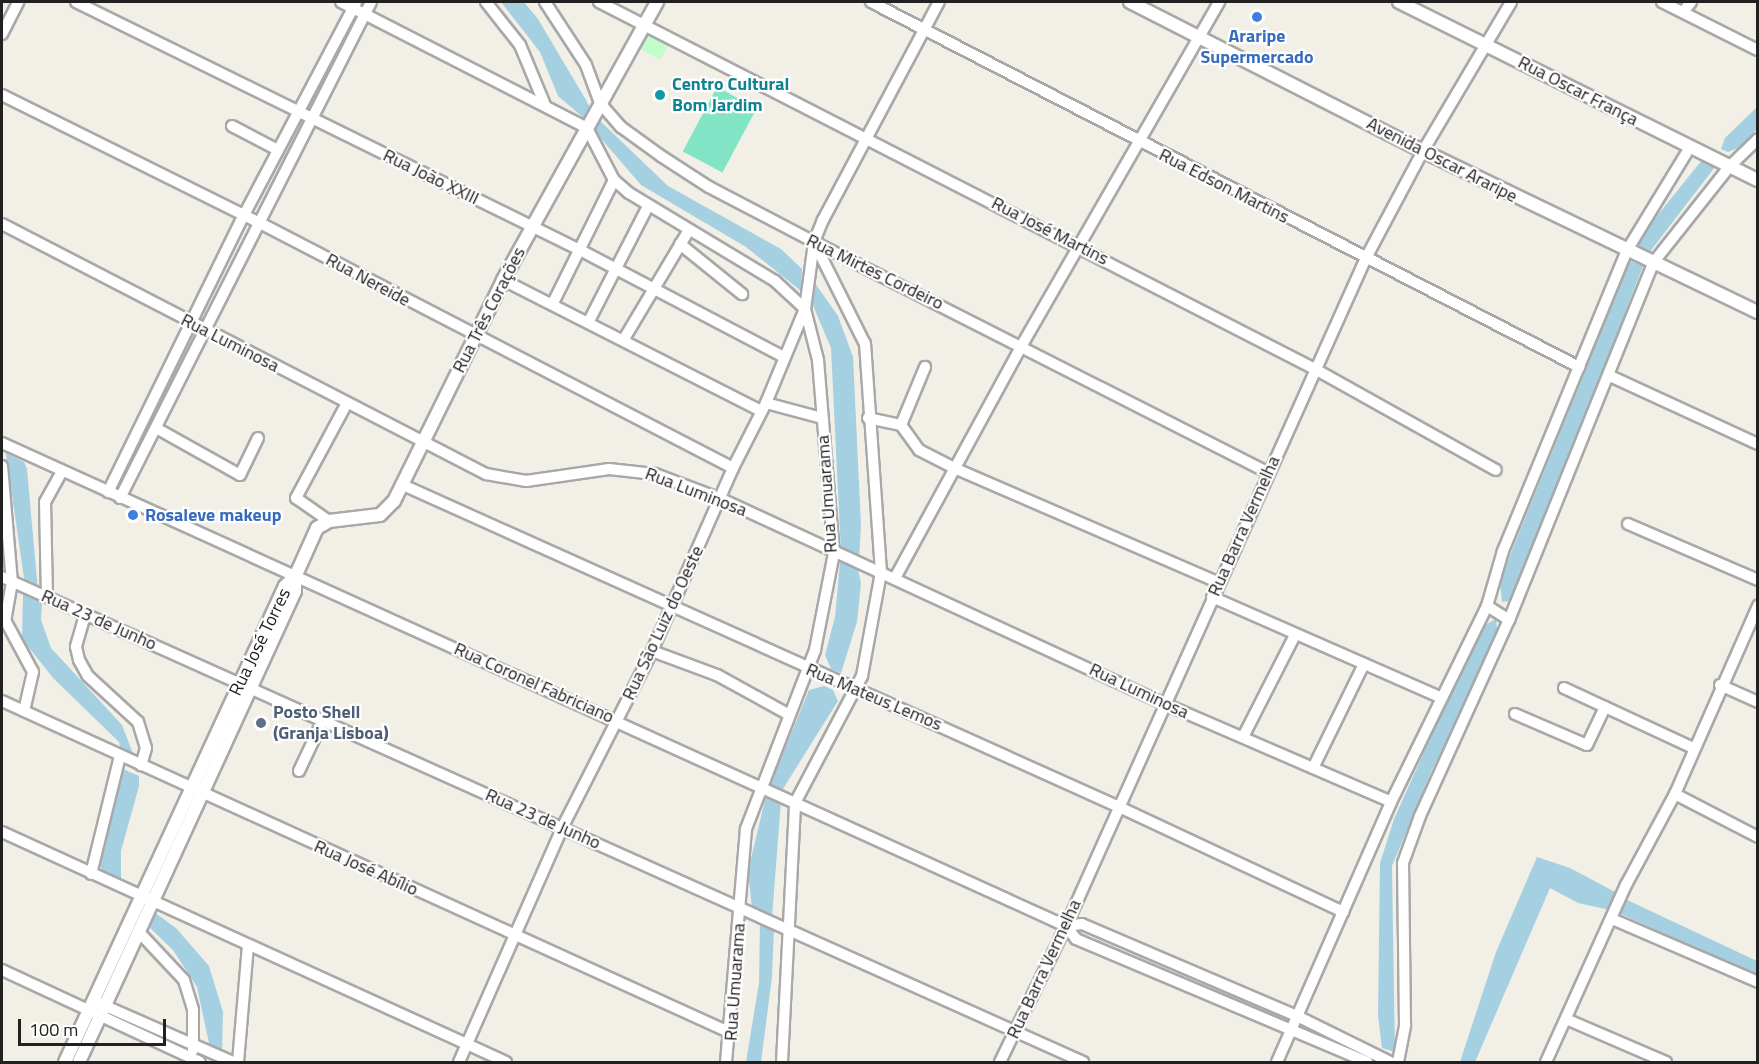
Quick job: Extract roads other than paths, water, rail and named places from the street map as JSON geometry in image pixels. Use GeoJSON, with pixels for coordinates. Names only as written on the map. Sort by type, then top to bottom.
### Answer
{"type":"FeatureCollection","features":[{"type":"Feature","properties":{"kind":"street"},"geometry":{"type":"LineString","coordinates":[[2,34],[18,2]]}},
{"type":"Feature","properties":{"kind":"street","name":"Rua João XXIII"},"geometry":{"type":"LineString","coordinates":[[76,2],[580,250],[784,357]]}},
{"type":"Feature","properties":{"kind":"street"},"geometry":{"type":"LineString","coordinates":[[341,2],[356,5],[365,13],[586,128]]}},
{"type":"Feature","properties":{"kind":"street"},"geometry":{"type":"LineString","coordinates":[[120,498],[371,2]]}},
{"type":"Feature","properties":{"kind":"street"},"geometry":{"type":"LineString","coordinates":[[486,2],[520,45],[545,105]]}},
{"type":"Feature","properties":{"kind":"street","name":"Rua Mirtes Cordeiro"},"geometry":{"type":"LineString","coordinates":[[545,2],[586,65],[600,104],[621,127],[661,156],[709,187],[814,242],[1022,345],[1268,472]]}},
{"type":"Feature","properties":{"kind":"street","name":"Rua José Martins"},"geometry":{"type":"LineString","coordinates":[[599,2],[868,136],[1078,245],[1315,369],[1496,470]]}},
{"type":"Feature","properties":{"kind":"street","name":"Rua Três Corações"},"geometry":{"type":"LineString","coordinates":[[329,521],[380,515],[403,485],[503,280],[657,2]]}},
{"type":"Feature","properties":{"kind":"street","name":"Rua Edson Martins"},"geometry":{"type":"LineString","coordinates":[[871,2],[925,28],[1136,141],[1579,367]]}},
{"type":"Feature","properties":{"kind":"street","name":"Rua São Luiz do Oeste"},"geometry":{"type":"LineString","coordinates":[[459,1062],[517,936],[562,828],[652,651],[733,468],[764,407],[805,309],[814,242],[939,2]]}},
{"type":"Feature","properties":{"kind":"street","name":"Avenida Oscar Araripe"},"geometry":{"type":"LineString","coordinates":[[1130,2],[1626,252],[1758,312]]}},
{"type":"Feature","properties":{"kind":"street"},"geometry":{"type":"LineString","coordinates":[[895,578],[1136,141],[1219,2]]}},
{"type":"Feature","properties":{"kind":"street","name":"Rua Oscar França"},"geometry":{"type":"LineString","coordinates":[[1399,2],[1758,180]]}},
{"type":"Feature","properties":{"kind":"street","name":"Rua Barra Vermelha"},"geometry":{"type":"LineString","coordinates":[[1000,1062],[1066,926],[1217,582],[1366,258],[1423,151],[1511,2]]}},
{"type":"Feature","properties":{"kind":"street"},"geometry":{"type":"LineString","coordinates":[[1662,2],[1758,50]]}},
{"type":"Feature","properties":{"kind":"street"},"geometry":{"type":"LineString","coordinates":[[1683,12],[1691,2]]}},
{"type":"Feature","properties":{"kind":"street"},"geometry":{"type":"LineString","coordinates":[[108,492],[194,324],[244,215],[356,5]]}},
{"type":"Feature","properties":{"kind":"street","name":"Rua Nereide"},"geometry":{"type":"LineString","coordinates":[[2,95],[258,222],[733,468]]}},
{"type":"Feature","properties":{"kind":"street"},"geometry":{"type":"LineString","coordinates":[[232,126],[278,150]]}},
{"type":"Feature","properties":{"kind":"street","name":"Rua Umuarama"},"geometry":{"type":"LineString","coordinates":[[586,128],[614,180],[648,206],[775,280],[805,309],[815,342],[834,554],[824,619],[808,669],[760,786],[746,829],[740,868],[740,907],[731,1033],[726,1062]]}},
{"type":"Feature","properties":{"kind":"street"},"geometry":{"type":"LineString","coordinates":[[1398,1062],[1405,1025],[1403,863],[1420,816],[1509,620],[1610,376],[1653,263],[1729,167],[1758,139]]}},
{"type":"Feature","properties":{"kind":"street"},"geometry":{"type":"LineString","coordinates":[[1277,1062],[1391,802],[1487,606],[1503,551],[1626,252],[1690,147]]}},
{"type":"Feature","properties":{"kind":"street"},"geometry":{"type":"LineString","coordinates":[[553,303],[614,180]]}},
{"type":"Feature","properties":{"kind":"street"},"geometry":{"type":"LineString","coordinates":[[589,321],[648,206]]}},
{"type":"Feature","properties":{"kind":"street","name":"Rua Luminosa"},"geometry":{"type":"LineString","coordinates":[[2,224],[347,403],[501,479],[526,481],[628,468],[655,474],[721,499],[834,554],[895,578],[1165,704],[1391,802]]}},
{"type":"Feature","properties":{"kind":"street"},"geometry":{"type":"LineString","coordinates":[[624,339],[689,230]]}},
{"type":"Feature","properties":{"kind":"street"},"geometry":{"type":"LineString","coordinates":[[783,1062],[787,928],[795,803],[856,688],[872,628],[881,572],[868,418],[865,344],[814,242]]}},
{"type":"Feature","properties":{"kind":"street"},"geometry":{"type":"LineString","coordinates":[[680,244],[742,294]]}},
{"type":"Feature","properties":{"kind":"street"},"geometry":{"type":"LineString","coordinates":[[503,280],[764,407],[822,418]]}},
{"type":"Feature","properties":{"kind":"street"},"geometry":{"type":"LineString","coordinates":[[901,425],[925,368]]}},
{"type":"Feature","properties":{"kind":"street"},"geometry":{"type":"LineString","coordinates":[[1610,376],[1758,444]]}},
{"type":"Feature","properties":{"kind":"street"},"geometry":{"type":"LineString","coordinates":[[295,577],[317,528],[329,521],[296,498],[347,403]]}},
{"type":"Feature","properties":{"kind":"street"},"geometry":{"type":"LineString","coordinates":[[868,418],[901,425],[919,450],[954,468],[1217,582]]}},
{"type":"Feature","properties":{"kind":"street"},"geometry":{"type":"LineString","coordinates":[[156,428],[240,475],[258,438]]}},
{"type":"Feature","properties":{"kind":"street","name":"Rua Coronel Fabriciano"},"geometry":{"type":"LineString","coordinates":[[2,443],[295,577],[617,720],[1066,926],[1076,939],[1367,1062]]}},
{"type":"Feature","properties":{"kind":"street"},"geometry":{"type":"LineString","coordinates":[[2,466],[7,579],[5,620],[33,672],[24,711]]}},
{"type":"Feature","properties":{"kind":"street"},"geometry":{"type":"LineString","coordinates":[[47,597],[45,502],[62,471]]}},
{"type":"Feature","properties":{"kind":"street","name":"Rua Mateus Lemos"},"geometry":{"type":"LineString","coordinates":[[403,485],[1117,806],[1343,912]]}},
{"type":"Feature","properties":{"kind":"street"},"geometry":{"type":"LineString","coordinates":[[1628,524],[1758,580]]}},
{"type":"Feature","properties":{"kind":"street","name":"Rua José Torres"},"geometry":{"type":"LineString","coordinates":[[79,1062],[97,1010],[245,685],[285,586],[295,577]]}},
{"type":"Feature","properties":{"kind":"street","name":"Rua 23 de Junho"},"geometry":{"type":"LineString","coordinates":[[7,579],[1083,1062]]}},
{"type":"Feature","properties":{"kind":"street"},"geometry":{"type":"LineString","coordinates":[[1212,597],[1440,698]]}},
{"type":"Feature","properties":{"kind":"street"},"geometry":{"type":"LineString","coordinates":[[1487,606],[1509,620]]}},
{"type":"Feature","properties":{"kind":"street"},"geometry":{"type":"LineString","coordinates":[[1546,1062],[1612,919],[1675,794],[1720,685],[1758,606]]}},
{"type":"Feature","properties":{"kind":"street"},"geometry":{"type":"LineString","coordinates":[[85,615],[76,647],[79,660],[88,676],[138,722],[145,736],[141,765]]}},
{"type":"Feature","properties":{"kind":"street"},"geometry":{"type":"LineString","coordinates":[[1242,737],[1295,635]]}},
{"type":"Feature","properties":{"kind":"street"},"geometry":{"type":"LineString","coordinates":[[652,651],[717,675],[788,714]]}},
{"type":"Feature","properties":{"kind":"street"},"geometry":{"type":"LineString","coordinates":[[1313,768],[1364,664]]}},
{"type":"Feature","properties":{"kind":"street"},"geometry":{"type":"LineString","coordinates":[[1720,685],[1758,702]]}},
{"type":"Feature","properties":{"kind":"street"},"geometry":{"type":"LineString","coordinates":[[1564,688],[1693,748]]}},
{"type":"Feature","properties":{"kind":"street","name":"Rua José Abílio"},"geometry":{"type":"LineString","coordinates":[[2,701],[731,1033]]}},
{"type":"Feature","properties":{"kind":"street"},"geometry":{"type":"LineString","coordinates":[[1515,714],[1587,745],[1605,707]]}},
{"type":"Feature","properties":{"kind":"street"},"geometry":{"type":"LineString","coordinates":[[299,771],[323,720]]}},
{"type":"Feature","properties":{"kind":"street"},"geometry":{"type":"LineString","coordinates":[[91,874],[120,756]]}},
{"type":"Feature","properties":{"kind":"street"},"geometry":{"type":"LineString","coordinates":[[1675,794],[1758,837]]}},
{"type":"Feature","properties":{"kind":"street"},"geometry":{"type":"LineString","coordinates":[[2,832],[506,1062]]}},
{"type":"Feature","properties":{"kind":"street","name":"Rua José Torres"},"geometry":{"type":"LineString","coordinates":[[65,1062],[97,1010],[138,931],[148,898]]}},
{"type":"Feature","properties":{"kind":"street"},"geometry":{"type":"LineString","coordinates":[[1612,919],[1758,982]]}},
{"type":"Feature","properties":{"kind":"street","name":"Rua Coronel Fabriciano"},"geometry":{"type":"LineString","coordinates":[[1066,926],[1082,924],[1297,1016],[1386,1061]]}},
{"type":"Feature","properties":{"kind":"street"},"geometry":{"type":"LineString","coordinates":[[138,931],[184,980],[193,1010],[195,1061]]}},
{"type":"Feature","properties":{"kind":"street"},"geometry":{"type":"LineString","coordinates":[[238,1062],[248,945]]}},
{"type":"Feature","properties":{"kind":"street"},"geometry":{"type":"LineString","coordinates":[[2,970],[97,1010],[194,1044],[233,1062]]}},
{"type":"Feature","properties":{"kind":"street"},"geometry":{"type":"LineString","coordinates":[[97,1010],[195,1061]]}},
{"type":"Feature","properties":{"kind":"street"},"geometry":{"type":"LineString","coordinates":[[1566,1019],[1666,1062]]}},
{"type":"Feature","properties":{"kind":"water"},"geometry":{"type":"Polygon","coordinates":[[[501,2],[524,2],[538,19],[590,108],[585,119],[558,96],[540,52],[501,2]]]}},
{"type":"Feature","properties":{"kind":"water"},"geometry":{"type":"Polygon","coordinates":[[[1757,107],[1757,129],[1740,147],[1728,152],[1721,149],[1725,138],[1757,107]]]}},
{"type":"Feature","properties":{"kind":"water"},"geometry":{"type":"Polygon","coordinates":[[[595,116],[668,186],[781,249],[802,269],[801,291],[746,247],[641,185],[591,127],[595,116]]]}},
{"type":"Feature","properties":{"kind":"water"},"geometry":{"type":"Polygon","coordinates":[[[1702,160],[1715,167],[1649,253],[1636,248],[1640,237],[1702,160]]]}},
{"type":"Feature","properties":{"kind":"water"},"geometry":{"type":"Polygon","coordinates":[[[1630,261],[1643,266],[1626,310],[1618,350],[1514,596],[1510,601],[1502,602],[1500,583],[1508,560],[1630,261]]]}},
{"type":"Feature","properties":{"kind":"water"},"geometry":{"type":"Polygon","coordinates":[[[810,276],[838,316],[853,357],[861,525],[859,560],[841,553],[831,348],[809,296],[810,276]]]}},
{"type":"Feature","properties":{"kind":"water"},"geometry":{"type":"Polygon","coordinates":[[[6,453],[24,462],[27,469],[38,591],[25,585],[6,453]]]}},
{"type":"Feature","properties":{"kind":"water"},"geometry":{"type":"Polygon","coordinates":[[[840,562],[858,570],[861,583],[857,622],[841,673],[831,669],[825,655],[835,617],[840,562]]]}},
{"type":"Feature","properties":{"kind":"water"},"geometry":{"type":"Polygon","coordinates":[[[23,593],[42,601],[41,620],[51,648],[122,725],[135,759],[121,751],[119,742],[54,679],[22,639],[23,593]]]}},
{"type":"Feature","properties":{"kind":"water"},"geometry":{"type":"Polygon","coordinates":[[[1496,619],[1498,638],[1432,770],[1392,866],[1395,1052],[1382,1048],[1378,1015],[1380,863],[1394,819],[1464,663],[1483,626],[1496,619]]]}},
{"type":"Feature","properties":{"kind":"water"},"geometry":{"type":"Polygon","coordinates":[[[824,686],[833,690],[838,701],[781,792],[769,788],[809,690],[824,686]]]}},
{"type":"Feature","properties":{"kind":"water"},"geometry":{"type":"Polygon","coordinates":[[[123,769],[139,776],[139,786],[121,851],[121,885],[104,877],[100,865],[123,769]]]}},
{"type":"Feature","properties":{"kind":"water"},"geometry":{"type":"Polygon","coordinates":[[[766,796],[781,801],[772,917],[752,908],[748,871],[766,796]]]}},
{"type":"Feature","properties":{"kind":"water"},"geometry":{"type":"Polygon","coordinates":[[[1537,857],[1570,868],[1617,893],[1610,910],[1578,903],[1550,888],[1475,1062],[1460,1062],[1496,952],[1537,857]]]}},
{"type":"Feature","properties":{"kind":"water"},"geometry":{"type":"Polygon","coordinates":[[[1625,899],[1757,961],[1757,976],[1619,913],[1625,899]]]}},
{"type":"Feature","properties":{"kind":"water"},"geometry":{"type":"Polygon","coordinates":[[[154,912],[176,928],[209,966],[223,1012],[222,1053],[210,1048],[197,987],[173,950],[148,926],[154,912]]]}},
{"type":"Feature","properties":{"kind":"water"},"geometry":{"type":"Polygon","coordinates":[[[760,921],[774,929],[772,977],[761,1062],[746,1062],[759,983],[760,921]]]}},
{"type":"Feature","properties":{"kind":"place","name":"Araripe Supermercado"},"geometry":{"type":"Point","coordinates":[1257,17]}},
{"type":"Feature","properties":{"kind":"place","name":"Centro Cultural Bom Jardim"},"geometry":{"type":"Point","coordinates":[660,95]}},
{"type":"Feature","properties":{"kind":"place","name":"Rosaleve makeup"},"geometry":{"type":"Point","coordinates":[133,515]}},
{"type":"Feature","properties":{"kind":"place","name":"Posto Shell (Granja Lisboa)"},"geometry":{"type":"Point","coordinates":[261,723]}}]}
